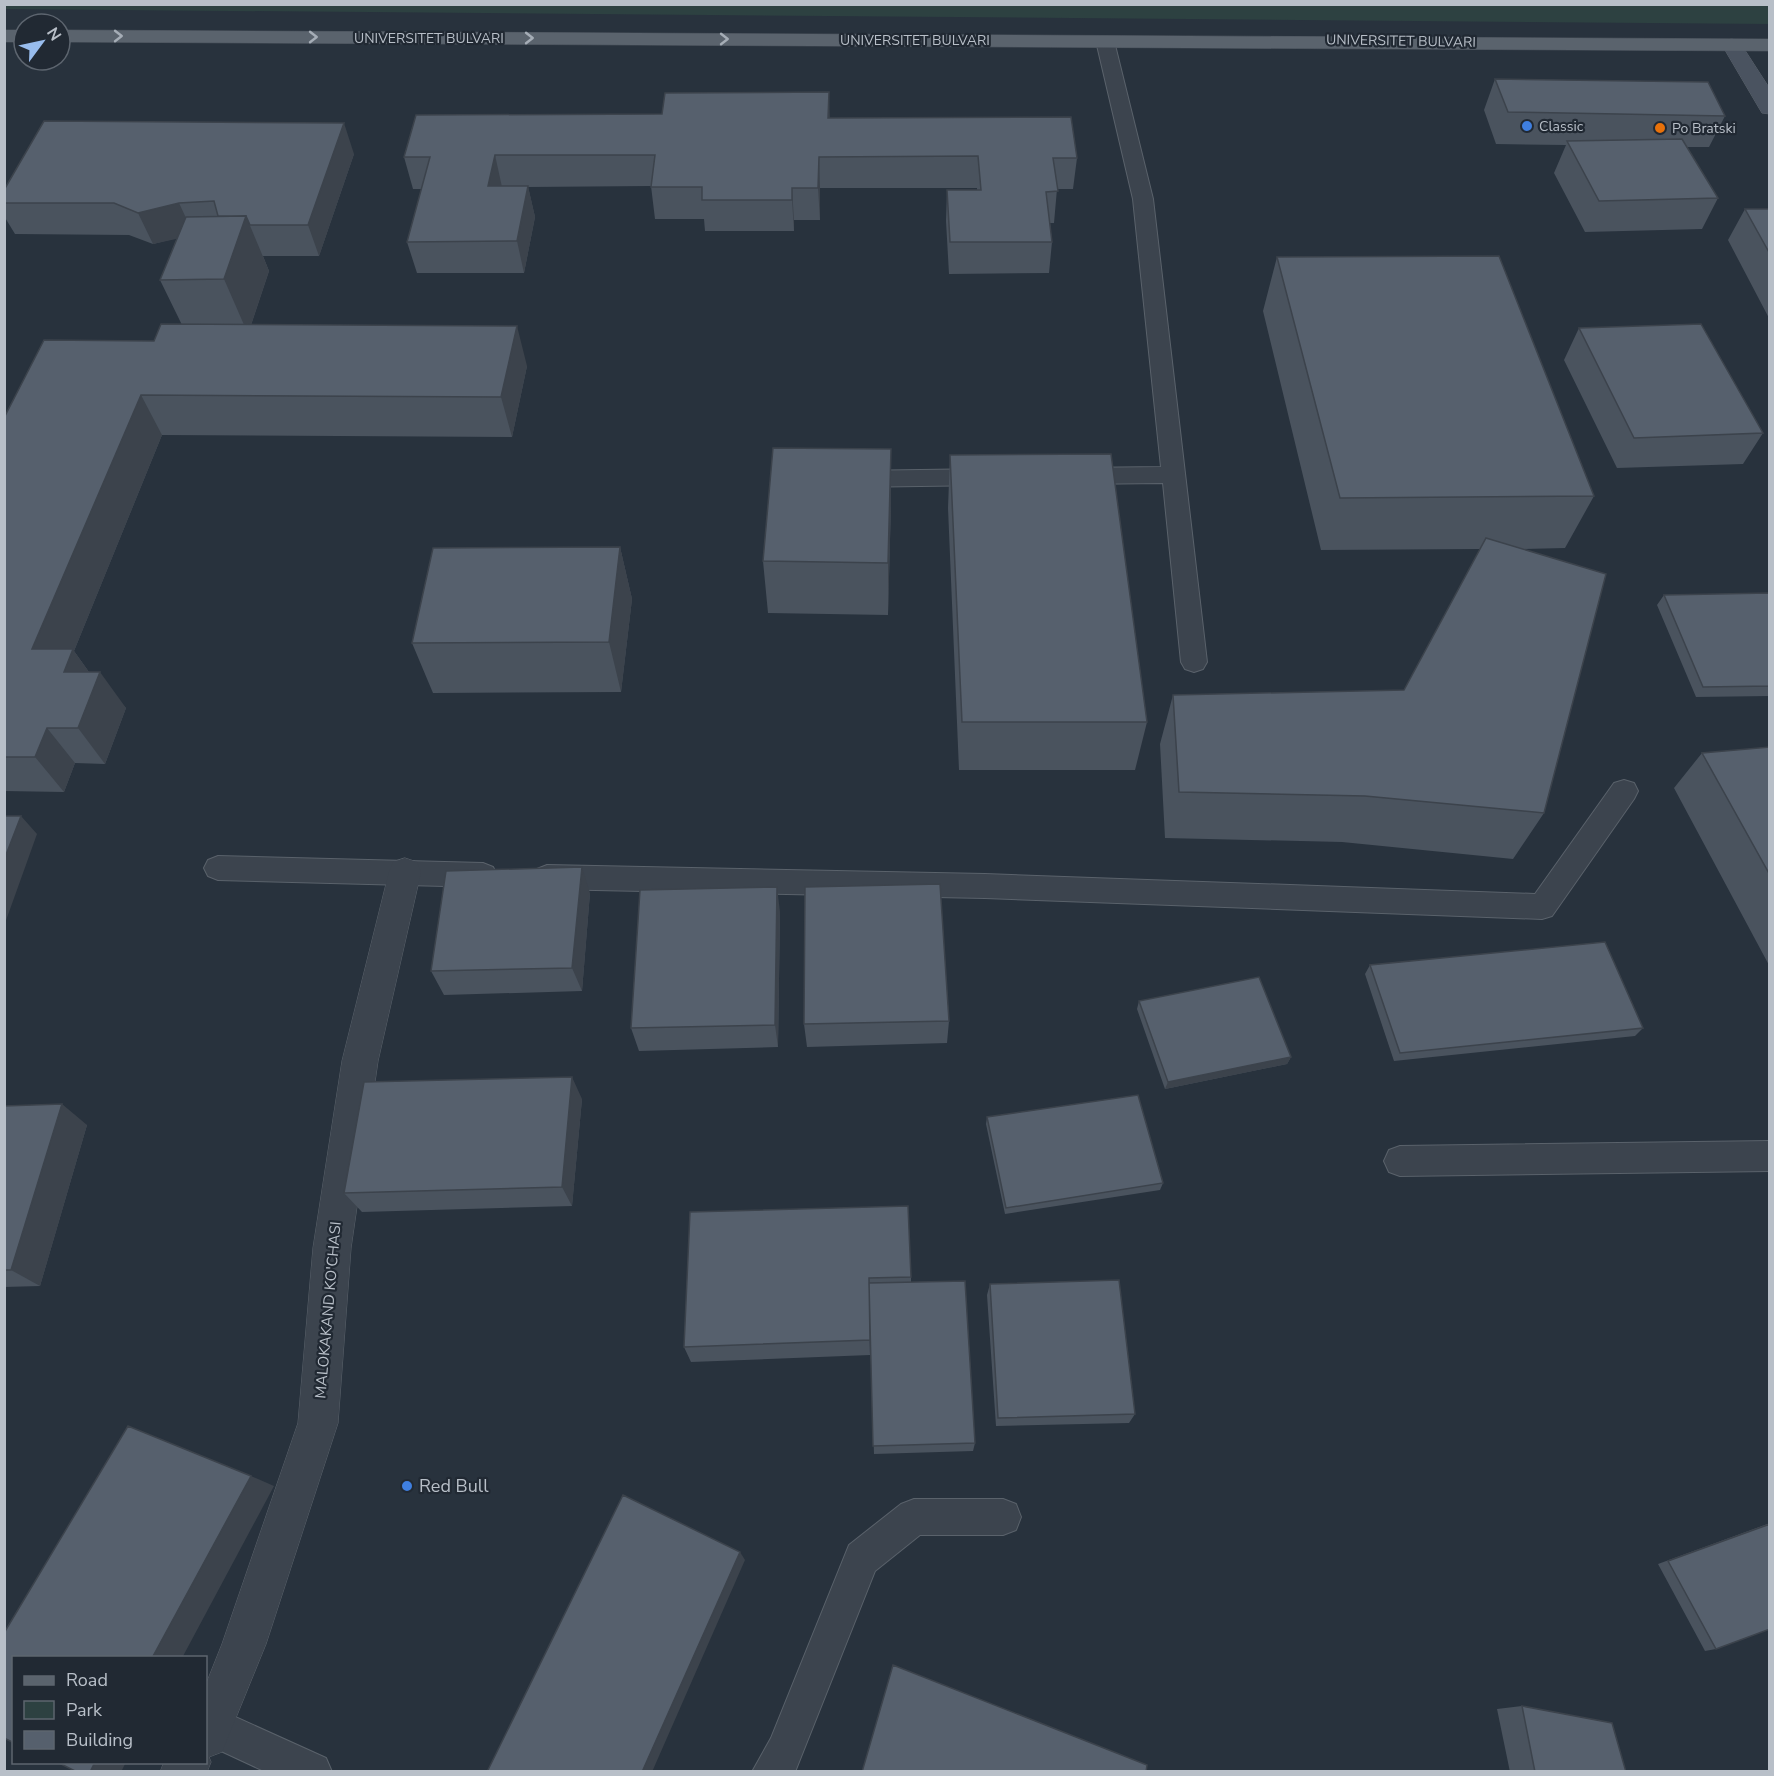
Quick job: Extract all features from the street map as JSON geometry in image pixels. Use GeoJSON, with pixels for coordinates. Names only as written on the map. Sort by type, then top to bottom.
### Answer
{"type":"FeatureCollection","features":[{"type":"Feature","properties":{"kind":"main road","name":"UNIVERSITET BULVARI"},"geometry":{"type":"LineString","coordinates":[[72,36],[1339,40],[1770,45]]}},
{"type":"Feature","properties":{"kind":"main road"},"geometry":{"type":"LineString","coordinates":[[1732,45],[1770,108]]}},
{"type":"Feature","properties":{"kind":"street","name":"MALOKAKAND KO'CHASI"},"geometry":{"type":"LineString","coordinates":[[207,1730],[244,1644],[318,1423],[332,1248],[360,1062],[405,872]]}},
{"type":"Feature","properties":{"kind":"lane"},"geometry":{"type":"LineString","coordinates":[[1105,41],[1143,199],[1194,662]]}},
{"type":"Feature","properties":{"kind":"lane"},"geometry":{"type":"LineString","coordinates":[[1055,477],[1174,475]]}},
{"type":"Feature","properties":{"kind":"lane"},"geometry":{"type":"LineString","coordinates":[[829,480],[1007,477]]}},
{"type":"Feature","properties":{"kind":"lane"},"geometry":{"type":"LineString","coordinates":[[218,868],[728,883],[985,886],[1542,907],[1624,791]]}},
{"type":"Feature","properties":{"kind":"lane"},"geometry":{"type":"LineString","coordinates":[[1400,1161],[1770,1155]]}},
{"type":"Feature","properties":{"kind":"lane"},"geometry":{"type":"LineString","coordinates":[[772,1772],[784,1750],[862,1558],[914,1517],[1003,1517]]}},
{"type":"Feature","properties":{"kind":"lane"},"geometry":{"type":"LineString","coordinates":[[207,1743],[312,1772]]}},
{"type":"Feature","properties":{"kind":"green space"},"geometry":{"type":"Polygon","coordinates":[[[5,4],[1769,4],[1770,24],[5,9],[5,4]]]}},
{"type":"Feature","properties":{"kind":"building"},"geometry":{"type":"Polygon","coordinates":[[[1495,79],[1708,82],[1725,116],[1508,112],[1495,79]]]}},
{"type":"Feature","properties":{"kind":"building"},"geometry":{"type":"Polygon","coordinates":[[[829,92],[828,118],[1071,117],[1077,158],[1053,158],[1058,191],[1046,192],[1052,242],[950,242],[947,190],[981,190],[978,156],[819,157],[818,188],[792,188],[792,200],[702,200],[702,187],[651,187],[655,155],[495,155],[488,186],[528,186],[517,241],[407,242],[430,157],[404,157],[416,115],[662,114],[665,93],[829,92]]]}},
{"type":"Feature","properties":{"kind":"building"},"geometry":{"type":"Polygon","coordinates":[[[44,121],[344,123],[308,225],[250,225],[246,216],[218,216],[214,201],[179,203],[138,213],[114,203],[4,203],[4,190],[44,121]]]}},
{"type":"Feature","properties":{"kind":"building"},"geometry":{"type":"Polygon","coordinates":[[[1682,139],[1718,198],[1599,201],[1567,141],[1682,139]]]}},
{"type":"Feature","properties":{"kind":"building"},"geometry":{"type":"Polygon","coordinates":[[[1745,209],[1770,209],[1770,254],[1745,209]]]}},
{"type":"Feature","properties":{"kind":"building"},"geometry":{"type":"Polygon","coordinates":[[[246,216],[224,279],[160,280],[186,217],[246,216]]]}},
{"type":"Feature","properties":{"kind":"building"},"geometry":{"type":"Polygon","coordinates":[[[1499,256],[1594,496],[1340,498],[1277,257],[1499,256]]]}},
{"type":"Feature","properties":{"kind":"building"},"geometry":{"type":"Polygon","coordinates":[[[161,324],[517,326],[501,397],[141,395],[32,649],[73,649],[64,672],[100,672],[78,728],[47,728],[35,757],[4,757],[4,418],[44,340],[154,341],[161,324]]]}},
{"type":"Feature","properties":{"kind":"building"},"geometry":{"type":"Polygon","coordinates":[[[1701,324],[1763,433],[1634,438],[1579,328],[1701,324]]]}},
{"type":"Feature","properties":{"kind":"building"},"geometry":{"type":"Polygon","coordinates":[[[773,448],[891,449],[888,563],[763,561],[773,448]]]}},
{"type":"Feature","properties":{"kind":"building"},"geometry":{"type":"Polygon","coordinates":[[[1111,454],[1147,722],[962,722],[950,455],[1111,454]]]}},
{"type":"Feature","properties":{"kind":"building"},"geometry":{"type":"Polygon","coordinates":[[[1486,538],[1606,574],[1544,813],[1365,796],[1179,792],[1173,695],[1404,690],[1486,538]]]}},
{"type":"Feature","properties":{"kind":"building"},"geometry":{"type":"Polygon","coordinates":[[[620,547],[609,642],[412,643],[433,548],[620,547]]]}},
{"type":"Feature","properties":{"kind":"building"},"geometry":{"type":"Polygon","coordinates":[[[1770,593],[1770,686],[1703,687],[1664,595],[1770,593]]]}},
{"type":"Feature","properties":{"kind":"building"},"geometry":{"type":"Polygon","coordinates":[[[1770,747],[1770,875],[1702,753],[1770,747]]]}},
{"type":"Feature","properties":{"kind":"building"},"geometry":{"type":"Polygon","coordinates":[[[4,816],[21,816],[4,860],[4,816]]]}},
{"type":"Feature","properties":{"kind":"building"},"geometry":{"type":"Polygon","coordinates":[[[582,867],[572,968],[431,971],[446,871],[582,867]]]}},
{"type":"Feature","properties":{"kind":"building"},"geometry":{"type":"Polygon","coordinates":[[[940,884],[949,1021],[804,1024],[805,887],[940,884]]]}},
{"type":"Feature","properties":{"kind":"building"},"geometry":{"type":"Polygon","coordinates":[[[777,887],[775,1025],[631,1028],[640,890],[777,887]]]}},
{"type":"Feature","properties":{"kind":"building"},"geometry":{"type":"Polygon","coordinates":[[[1605,942],[1643,1028],[1400,1053],[1370,965],[1605,942]]]}},
{"type":"Feature","properties":{"kind":"building"},"geometry":{"type":"Polygon","coordinates":[[[1259,977],[1291,1057],[1168,1082],[1139,1001],[1259,977]]]}},
{"type":"Feature","properties":{"kind":"building"},"geometry":{"type":"Polygon","coordinates":[[[572,1077],[562,1187],[344,1193],[364,1082],[572,1077]]]}},
{"type":"Feature","properties":{"kind":"building"},"geometry":{"type":"Polygon","coordinates":[[[1138,1095],[1163,1183],[1006,1208],[987,1117],[1138,1095]]]}},
{"type":"Feature","properties":{"kind":"building"},"geometry":{"type":"Polygon","coordinates":[[[62,1104],[11,1270],[4,1270],[4,1106],[62,1104]]]}},
{"type":"Feature","properties":{"kind":"building"},"geometry":{"type":"Polygon","coordinates":[[[908,1206],[911,1277],[869,1278],[870,1340],[684,1347],[690,1212],[908,1206]]]}},
{"type":"Feature","properties":{"kind":"building"},"geometry":{"type":"Polygon","coordinates":[[[1119,1280],[1135,1414],[998,1418],[990,1284],[1119,1280]]]}},
{"type":"Feature","properties":{"kind":"building"},"geometry":{"type":"Polygon","coordinates":[[[965,1281],[975,1443],[873,1446],[869,1283],[965,1281]]]}},
{"type":"Feature","properties":{"kind":"building"},"geometry":{"type":"Polygon","coordinates":[[[128,1426],[251,1476],[153,1656],[12,1656],[12,1742],[4,1738],[4,1633],[128,1426]]]}},
{"type":"Feature","properties":{"kind":"building"},"geometry":{"type":"Polygon","coordinates":[[[623,1495],[740,1552],[642,1772],[487,1772],[623,1495]]]}},
{"type":"Feature","properties":{"kind":"building"},"geometry":{"type":"Polygon","coordinates":[[[1770,1524],[1770,1629],[1716,1649],[1668,1561],[1770,1524]]]}},
{"type":"Feature","properties":{"kind":"building"},"geometry":{"type":"Polygon","coordinates":[[[893,1665],[1147,1765],[1146,1772],[862,1772],[893,1665]]]}},
{"type":"Feature","properties":{"kind":"building"},"geometry":{"type":"Polygon","coordinates":[[[1522,1706],[1612,1723],[1626,1772],[1535,1772],[1522,1706]]]}},
{"type":"Feature","properties":{"kind":"building"},"geometry":{"type":"Polygon","coordinates":[[[61,1764],[94,1764],[90,1772],[77,1772],[61,1764]]]}},
{"type":"Feature","properties":{"kind":"place","name":"Classic"},"geometry":{"type":"Point","coordinates":[1527,126]}},
{"type":"Feature","properties":{"kind":"place","name":"Po Bratski"},"geometry":{"type":"Point","coordinates":[1660,128]}},
{"type":"Feature","properties":{"kind":"place","name":"Red Bull"},"geometry":{"type":"Point","coordinates":[407,1486]}}]}
